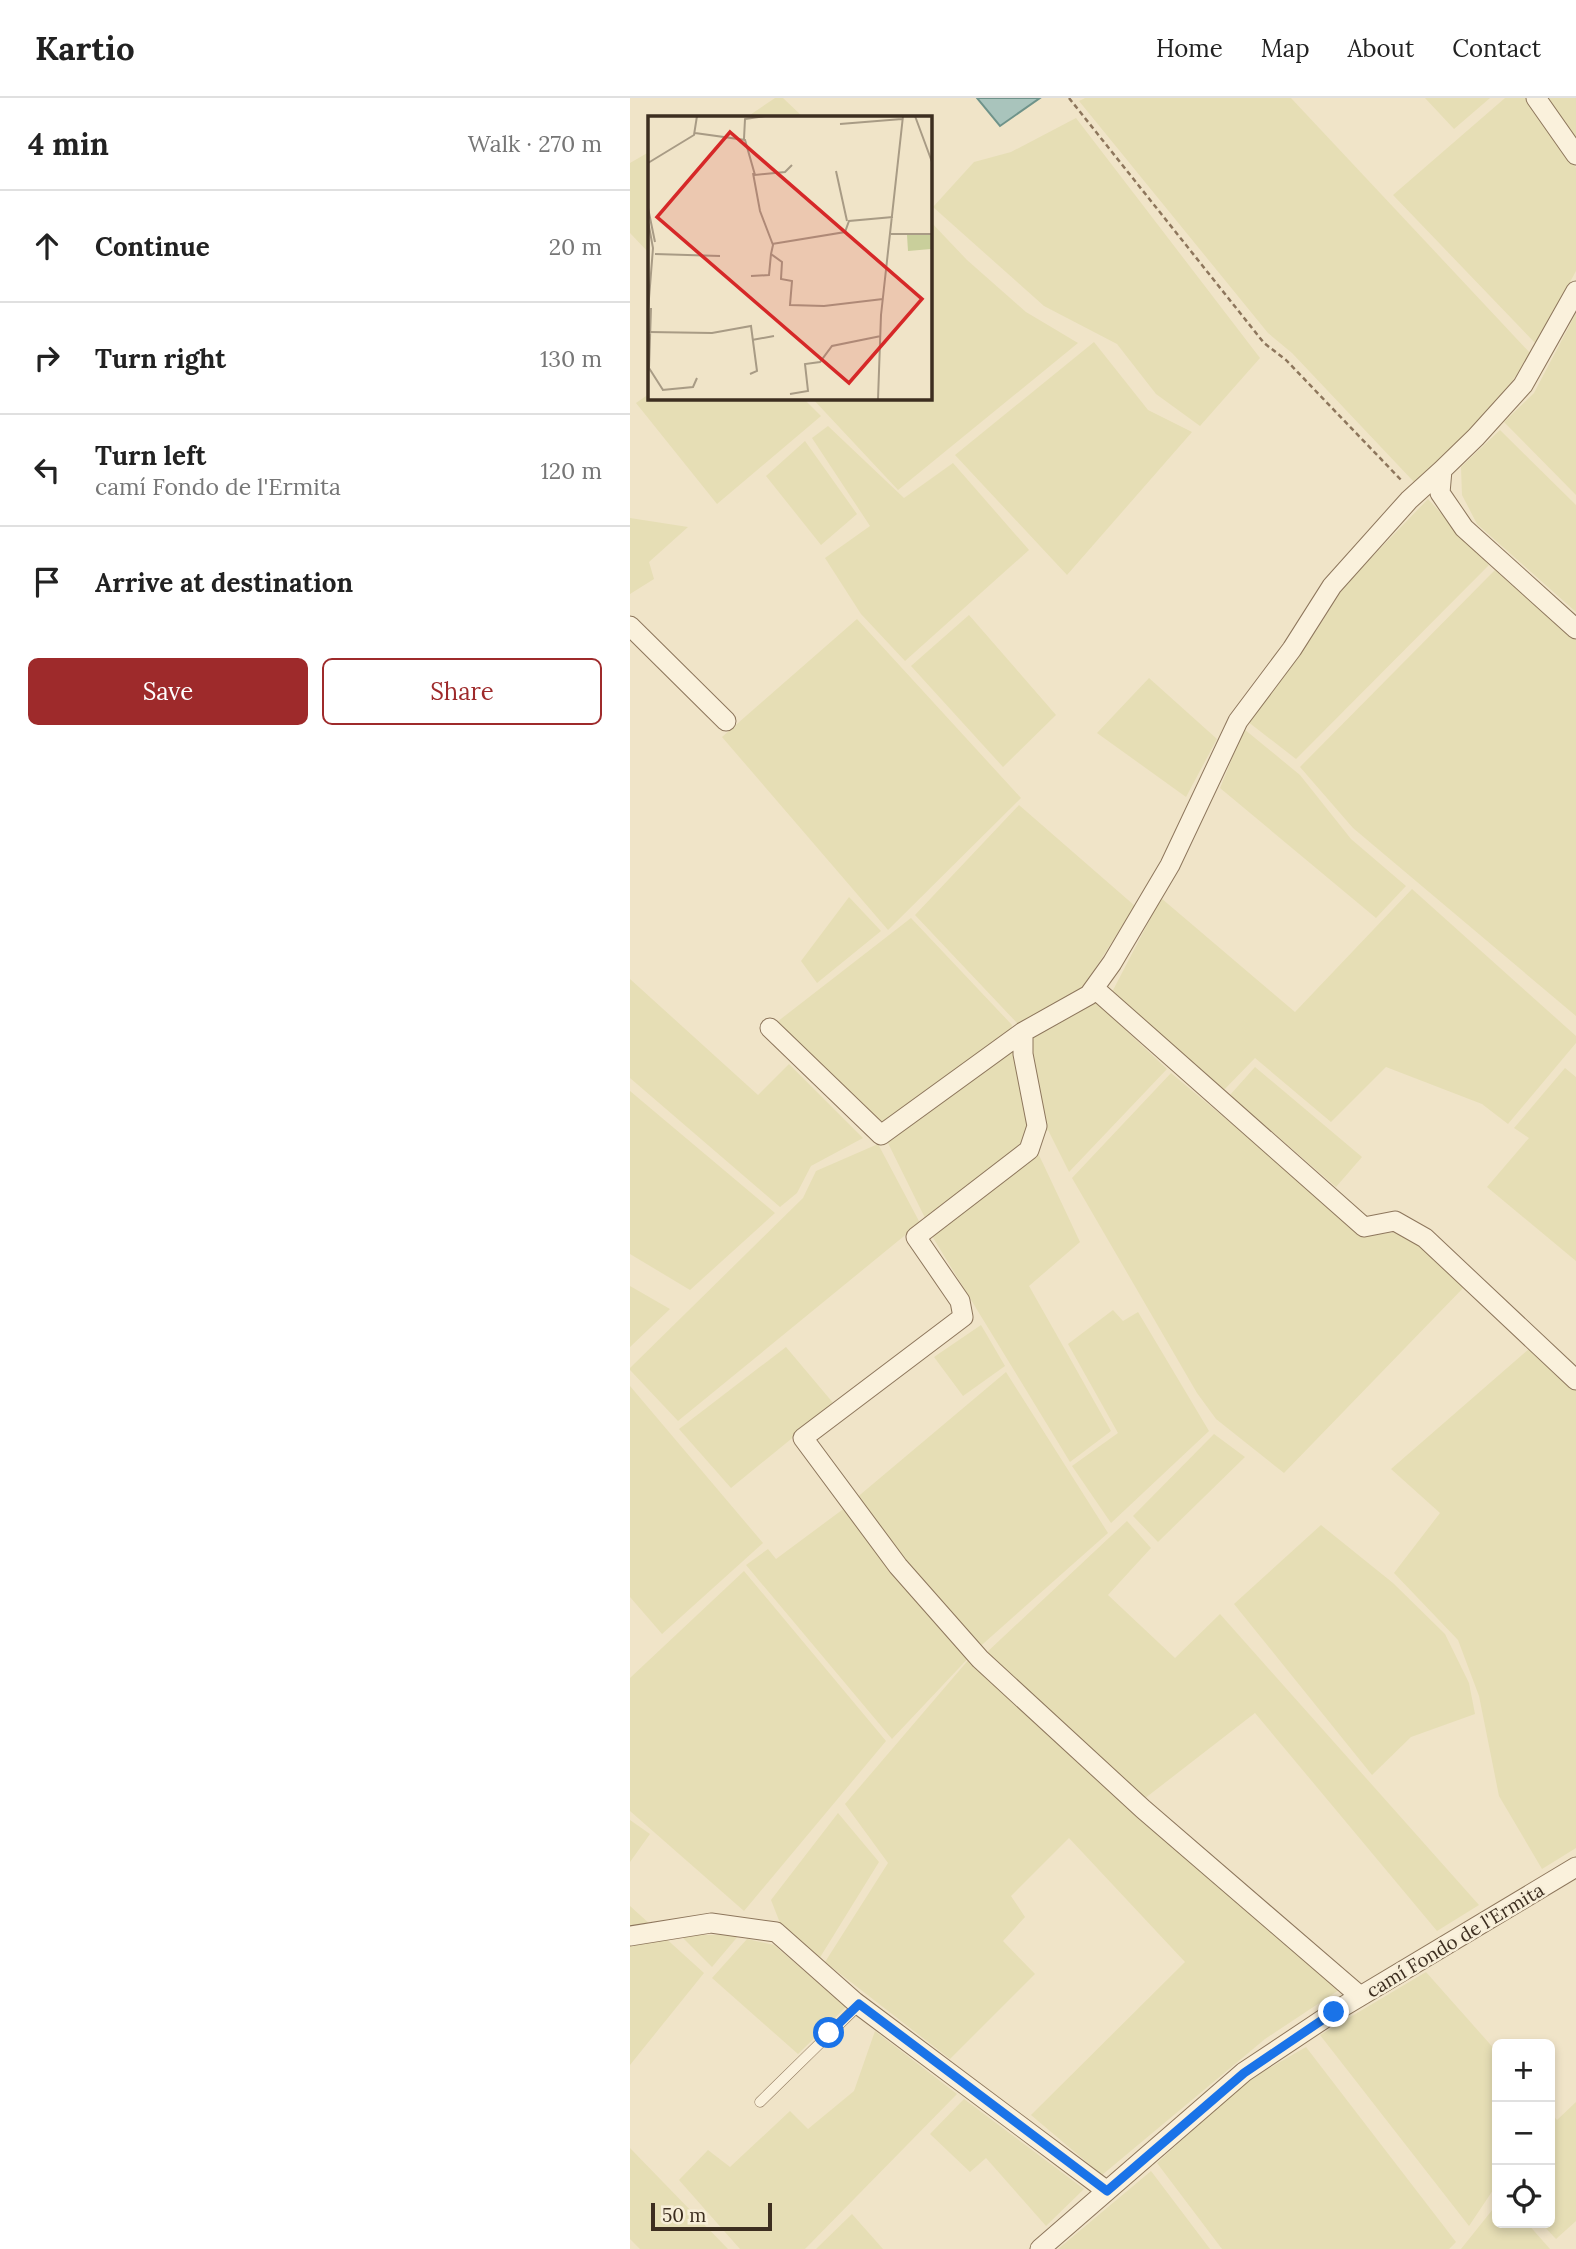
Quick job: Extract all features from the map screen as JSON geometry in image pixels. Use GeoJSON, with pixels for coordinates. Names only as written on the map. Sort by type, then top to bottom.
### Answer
{"type":"FeatureCollection","features":[{"type":"Feature","properties":{"kind":"street"},"geometry":{"type":"LineString","coordinates":[[1536,98],[1576,155]]}},
{"type":"Feature","properties":{"kind":"street"},"geometry":{"type":"LineString","coordinates":[[771,1028],[881,1135],[1023,1032],[1089,995],[1112,963],[1170,865],[1238,721],[1292,649],[1332,586],[1415,494],[1476,438],[1523,384],[1576,292]]}},
{"type":"Feature","properties":{"kind":"street"},"geometry":{"type":"LineString","coordinates":[[1443,470],[1440,493],[1464,528],[1576,629]]}},
{"type":"Feature","properties":{"kind":"street"},"geometry":{"type":"LineString","coordinates":[[630,626],[726,721]]}},
{"type":"Feature","properties":{"kind":"street"},"geometry":{"type":"LineString","coordinates":[[1094,988],[1364,1227],[1395,1221],[1425,1238],[1576,1380]]}},
{"type":"Feature","properties":{"kind":"street"},"geometry":{"type":"LineString","coordinates":[[1023,1032],[1023,1054],[1037,1126],[1029,1150],[916,1237],[960,1301],[963,1317],[803,1438],[898,1566],[980,1659],[1143,1809],[1360,1996]]}},
{"type":"Feature","properties":{"kind":"street","name":"camí Fondo de l'Ermita"},"geometry":{"type":"LineString","coordinates":[[1040,2249],[1244,2073],[1360,1996],[1576,1867]]}},
{"type":"Feature","properties":{"kind":"street"},"geometry":{"type":"LineString","coordinates":[[630,1936],[711,1923],[776,1932],[859,2004],[1107,2191]]}},
{"type":"Feature","properties":{"kind":"lane"},"geometry":{"type":"LineString","coordinates":[[760,2102],[859,2004]]}},
{"type":"Feature","properties":{"kind":"path"},"geometry":{"type":"LineString","coordinates":[[1069,98],[1264,343],[1286,360],[1415,494]]}},
{"type":"Feature","properties":{"kind":"shaded area"},"geometry":{"type":"Polygon","coordinates":[[[775,98],[783,98],[802,116],[748,116],[775,98]]]}},
{"type":"Feature","properties":{"kind":"shaded area"},"geometry":{"type":"Polygon","coordinates":[[[1085,98],[1291,98],[1531,354],[1487,418],[1414,482],[1292,353],[1268,333],[1079,101],[1085,98]]]}},
{"type":"Feature","properties":{"kind":"shaded area"},"geometry":{"type":"Polygon","coordinates":[[[1425,98],[1490,98],[1454,129],[1425,98]]]}},
{"type":"Feature","properties":{"kind":"shaded area"},"geometry":{"type":"Polygon","coordinates":[[[1505,98],[1527,98],[1576,168],[1576,271],[1536,344],[1393,195],[1505,98]]]}},
{"type":"Feature","properties":{"kind":"shaded area"},"geometry":{"type":"Polygon","coordinates":[[[1544,98],[1576,98],[1576,141],[1544,98]]]}},
{"type":"Feature","properties":{"kind":"shaded area"},"geometry":{"type":"Polygon","coordinates":[[[1076,118],[1260,358],[1200,426],[1156,394],[1117,344],[1044,306],[933,207],[974,162],[1011,152],[1076,118]]]}},
{"type":"Feature","properties":{"kind":"shaded area"},"geometry":{"type":"Polygon","coordinates":[[[648,153],[648,252],[630,233],[630,163],[648,153]]]}},
{"type":"Feature","properties":{"kind":"shaded area"},"geometry":{"type":"Polygon","coordinates":[[[931,222],[967,260],[1026,312],[1078,343],[898,490],[813,399],[931,399],[931,222]]]}},
{"type":"Feature","properties":{"kind":"shaded area"},"geometry":{"type":"Polygon","coordinates":[[[1576,313],[1576,495],[1504,422],[1534,393],[1576,313]]]}},
{"type":"Feature","properties":{"kind":"shaded area"},"geometry":{"type":"Polygon","coordinates":[[[1094,342],[1148,410],[1192,432],[1067,575],[955,455],[1094,342]]]}},
{"type":"Feature","properties":{"kind":"shaded area"},"geometry":{"type":"Polygon","coordinates":[[[648,395],[648,399],[804,399],[821,416],[717,504],[636,403],[648,395]]]}},
{"type":"Feature","properties":{"kind":"shaded area"},"geometry":{"type":"Polygon","coordinates":[[[828,426],[904,498],[953,463],[1029,550],[905,661],[861,614],[825,558],[870,526],[812,438],[828,426]]]}},
{"type":"Feature","properties":{"kind":"shaded area"},"geometry":{"type":"Polygon","coordinates":[[[1500,430],[1576,505],[1576,612],[1477,524],[1462,495],[1461,467],[1500,430]]]}},
{"type":"Feature","properties":{"kind":"shaded area"},"geometry":{"type":"Polygon","coordinates":[[[805,441],[857,514],[821,545],[766,476],[805,441]]]}},
{"type":"Feature","properties":{"kind":"shaded area"},"geometry":{"type":"Polygon","coordinates":[[[1428,499],[1489,565],[1296,759],[1247,721],[1316,631],[1345,585],[1428,499]]]}},
{"type":"Feature","properties":{"kind":"shaded area"},"geometry":{"type":"Polygon","coordinates":[[[630,518],[688,527],[649,562],[654,579],[630,594],[630,518]]]}},
{"type":"Feature","properties":{"kind":"shaded area"},"geometry":{"type":"Polygon","coordinates":[[[1495,570],[1576,640],[1576,1016],[1353,828],[1300,767],[1495,570]]]}},
{"type":"Feature","properties":{"kind":"shaded area"},"geometry":{"type":"Polygon","coordinates":[[[969,615],[1056,715],[1003,767],[911,666],[969,615]]]}},
{"type":"Feature","properties":{"kind":"shaded area"},"geometry":{"type":"Polygon","coordinates":[[[857,619],[1021,798],[888,930],[722,737],[857,619]]]}},
{"type":"Feature","properties":{"kind":"shaded area"},"geometry":{"type":"Polygon","coordinates":[[[1149,678],[1217,739],[1186,797],[1097,733],[1149,678]]]}},
{"type":"Feature","properties":{"kind":"shaded area"},"geometry":{"type":"Polygon","coordinates":[[[1244,729],[1300,775],[1351,839],[1406,886],[1376,918],[1220,788],[1244,729]]]}},
{"type":"Feature","properties":{"kind":"shaded area"},"geometry":{"type":"Polygon","coordinates":[[[1019,805],[1135,906],[1082,989],[1167,1069],[1069,1172],[1048,1130],[925,1218],[887,1141],[1014,1040],[1017,1023],[915,915],[1019,805]]]}},
{"type":"Feature","properties":{"kind":"shaded area"},"geometry":{"type":"Polygon","coordinates":[[[1412,889],[1576,1036],[1576,1043],[1508,1124],[1482,1104],[1386,1067],[1331,1122],[1255,1058],[1221,1093],[1111,994],[1161,898],[1295,1012],[1412,889]]]}},
{"type":"Feature","properties":{"kind":"shaded area"},"geometry":{"type":"Polygon","coordinates":[[[849,897],[881,931],[817,983],[801,961],[849,897]]]}},
{"type":"Feature","properties":{"kind":"shaded area"},"geometry":{"type":"Polygon","coordinates":[[[911,918],[1012,1025],[1010,1032],[882,1127],[777,1022],[911,918]]]}},
{"type":"Feature","properties":{"kind":"shaded area"},"geometry":{"type":"Polygon","coordinates":[[[630,979],[758,1095],[789,1064],[863,1138],[811,1166],[797,1193],[780,1207],[630,1078],[630,979]]]}},
{"type":"Feature","properties":{"kind":"shaded area"},"geometry":{"type":"Polygon","coordinates":[[[1255,1067],[1362,1157],[1336,1187],[1230,1095],[1255,1067]]]}},
{"type":"Feature","properties":{"kind":"shaded area"},"geometry":{"type":"Polygon","coordinates":[[[1565,1068],[1576,1077],[1576,1261],[1487,1187],[1529,1138],[1514,1128],[1565,1068]]]}},
{"type":"Feature","properties":{"kind":"shaded area"},"geometry":{"type":"Polygon","coordinates":[[[1171,1073],[1366,1236],[1404,1231],[1467,1284],[1284,1473],[1216,1419],[1197,1393],[1072,1178],[1171,1073]]]}},
{"type":"Feature","properties":{"kind":"shaded area"},"geometry":{"type":"Polygon","coordinates":[[[630,1091],[775,1213],[690,1290],[630,1254],[630,1091]]]}},
{"type":"Feature","properties":{"kind":"shaded area"},"geometry":{"type":"Polygon","coordinates":[[[878,1144],[920,1223],[678,1421],[630,1368],[803,1198],[816,1171],[878,1144]]]}},
{"type":"Feature","properties":{"kind":"shaded area"},"geometry":{"type":"Polygon","coordinates":[[[1038,1153],[1080,1242],[1029,1286],[1111,1431],[1070,1462],[932,1236],[1038,1153]]]}},
{"type":"Feature","properties":{"kind":"shaded area"},"geometry":{"type":"Polygon","coordinates":[[[630,1286],[670,1309],[630,1347],[630,1286]]]}},
{"type":"Feature","properties":{"kind":"shaded area"},"geometry":{"type":"Polygon","coordinates":[[[1113,1310],[1123,1321],[1138,1312],[1209,1431],[1111,1523],[1072,1466],[1118,1433],[1068,1344],[1113,1310]]]}},
{"type":"Feature","properties":{"kind":"shaded area"},"geometry":{"type":"Polygon","coordinates":[[[981,1325],[1005,1366],[963,1396],[934,1357],[981,1325]]]}},
{"type":"Feature","properties":{"kind":"shaded area"},"geometry":{"type":"Polygon","coordinates":[[[786,1347],[834,1404],[731,1488],[679,1429],[786,1347]]]}},
{"type":"Feature","properties":{"kind":"shaded area"},"geometry":{"type":"Polygon","coordinates":[[[1529,1349],[1576,1388],[1576,1848],[1542,1869],[1499,1796],[1479,1696],[1458,1640],[1394,1573],[1440,1513],[1391,1469],[1529,1349]]]}},
{"type":"Feature","properties":{"kind":"shaded area"},"geometry":{"type":"Polygon","coordinates":[[[1006,1372],[1108,1533],[975,1651],[892,1739],[746,1565],[768,1549],[776,1559],[842,1510],[1006,1372]]]}},
{"type":"Feature","properties":{"kind":"shaded area"},"geometry":{"type":"Polygon","coordinates":[[[630,1386],[763,1543],[662,1634],[630,1597],[630,1386]]]}},
{"type":"Feature","properties":{"kind":"shaded area"},"geometry":{"type":"Polygon","coordinates":[[[1214,1434],[1245,1457],[1158,1542],[1133,1516],[1214,1434]]]}},
{"type":"Feature","properties":{"kind":"shaded area"},"geometry":{"type":"Polygon","coordinates":[[[1127,1521],[1151,1548],[1108,1595],[1175,1658],[1220,1614],[1479,1905],[1437,1931],[1255,1713],[1144,1799],[985,1654],[1127,1521]]]}},
{"type":"Feature","properties":{"kind":"shaded area"},"geometry":{"type":"Polygon","coordinates":[[[1321,1525],[1393,1583],[1445,1634],[1469,1683],[1475,1714],[1411,1737],[1372,1775],[1234,1604],[1321,1525]]]}},
{"type":"Feature","properties":{"kind":"shaded area"},"geometry":{"type":"Polygon","coordinates":[[[744,1571],[886,1741],[744,1911],[630,1811],[630,1678],[744,1571]]]}},
{"type":"Feature","properties":{"kind":"shaded area"},"geometry":{"type":"Polygon","coordinates":[[[970,1658],[1345,1986],[1265,2039],[1102,2175],[1031,2115],[1185,1962],[1069,1838],[1011,1896],[1025,1917],[1003,1941],[1035,1974],[950,2059],[825,1962],[888,1863],[845,1804],[970,1658]]]}},
{"type":"Feature","properties":{"kind":"shaded area"},"geometry":{"type":"Polygon","coordinates":[[[838,1813],[879,1862],[819,1959],[782,1928],[771,1900],[838,1813]]]}},
{"type":"Feature","properties":{"kind":"shaded area"},"geometry":{"type":"Polygon","coordinates":[[[630,1820],[650,1834],[630,1862],[630,1820]]]}},
{"type":"Feature","properties":{"kind":"shaded area"},"geometry":{"type":"Polygon","coordinates":[[[630,1906],[704,1973],[630,2065],[630,1906]]]}},
{"type":"Feature","properties":{"kind":"shaded area"},"geometry":{"type":"Polygon","coordinates":[[[680,1935],[739,1935],[712,1967],[680,1935]]]}},
{"type":"Feature","properties":{"kind":"shaded area"},"geometry":{"type":"Polygon","coordinates":[[[747,1939],[774,1945],[846,2007],[798,2054],[712,1978],[747,1939]]]}},
{"type":"Feature","properties":{"kind":"shaded area"},"geometry":{"type":"Polygon","coordinates":[[[1426,1972],[1492,2046],[1492,2192],[1469,2226],[1320,2035],[1426,1972]]]}},
{"type":"Feature","properties":{"kind":"shaded area"},"geometry":{"type":"Polygon","coordinates":[[[875,2031],[957,2094],[805,2249],[740,2249],[679,2180],[708,2150],[730,2167],[790,2111],[808,2129],[854,2091],[875,2031]]]}},
{"type":"Feature","properties":{"kind":"shaded area"},"geometry":{"type":"Polygon","coordinates":[[[1306,2047],[1456,2242],[1449,2249],[1222,2249],[1157,2163],[1245,2082],[1306,2047]]]}},
{"type":"Feature","properties":{"kind":"shaded area"},"geometry":{"type":"Polygon","coordinates":[[[964,2099],[1084,2189],[1046,2226],[986,2158],[970,2172],[930,2134],[964,2099]]]}},
{"type":"Feature","properties":{"kind":"shaded area"},"geometry":{"type":"Polygon","coordinates":[[[1576,2102],[1576,2221],[1556,2239],[1546,2228],[1555,2228],[1555,2118],[1557,2120],[1576,2102]]]}},
{"type":"Feature","properties":{"kind":"shaded area"},"geometry":{"type":"Polygon","coordinates":[[[630,2148],[728,2249],[640,2249],[630,2239],[630,2148]]]}},
{"type":"Feature","properties":{"kind":"shaded area"},"geometry":{"type":"Polygon","coordinates":[[[1151,2171],[1210,2249],[1058,2249],[1151,2171]]]}},
{"type":"Feature","properties":{"kind":"shaded area"},"geometry":{"type":"Polygon","coordinates":[[[1492,2210],[1492,2228],[1531,2228],[1550,2249],[1461,2249],[1492,2210]]]}},
{"type":"Feature","properties":{"kind":"shaded area"},"geometry":{"type":"Polygon","coordinates":[[[852,2214],[883,2249],[816,2249],[852,2214]]]}},
{"type":"Feature","properties":{"kind":"water"},"geometry":{"type":"Polygon","coordinates":[[[977,98],[1040,98],[1000,126],[977,98]]]}},
{"type":"Feature","properties":{"kind":"route"},"geometry":{"type":"LineString","coordinates":[[829,2033],[859,2004],[1107,2191],[1244,2073],[1334,2012]]}}]}
